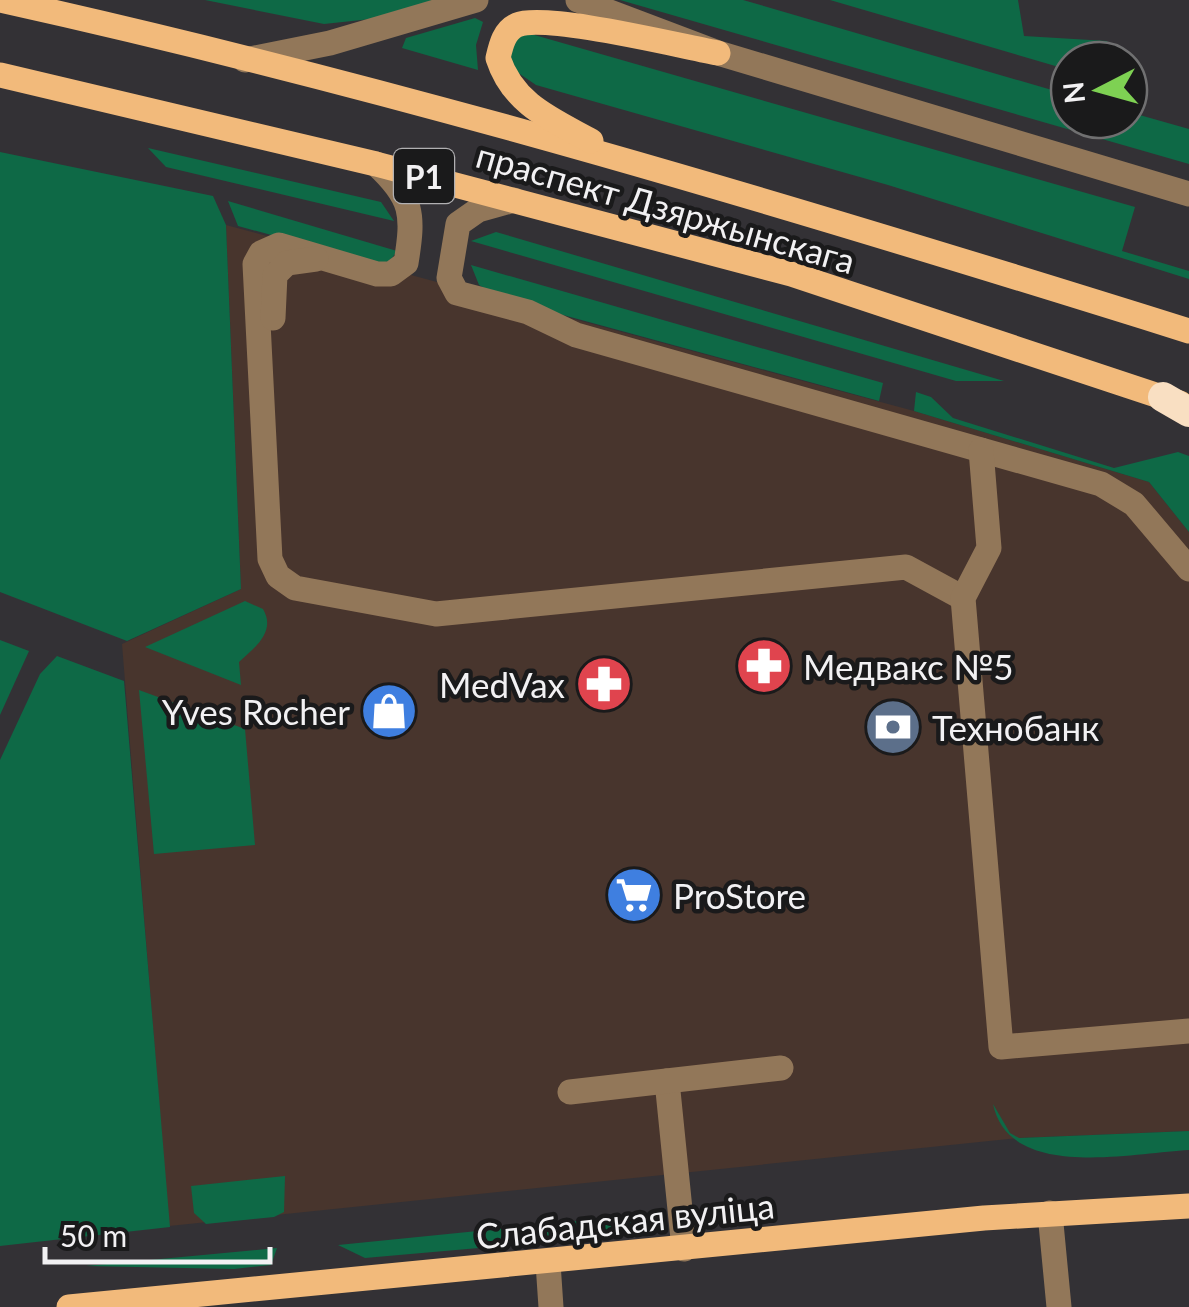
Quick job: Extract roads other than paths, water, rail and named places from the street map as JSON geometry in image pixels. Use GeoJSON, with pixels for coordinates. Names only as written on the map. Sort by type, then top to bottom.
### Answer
{"type":"FeatureCollection","features":[{"type":"Feature","properties":{"kind":"main road","name":"праспект Дзяржынскага"},"geometry":{"type":"LineString","coordinates":[[0,0],[621,158],[1189,330]]}},
{"type":"Feature","properties":{"kind":"main road"},"geometry":{"type":"LineString","coordinates":[[621,158],[534,109],[511,90],[498,58],[507,33],[518,25],[547,22],[718,53]]}},
{"type":"Feature","properties":{"kind":"main road","name":"праспект Дзяржынскага"},"geometry":{"type":"LineString","coordinates":[[0,75],[376,164],[790,274],[1180,405]]}},
{"type":"Feature","properties":{"kind":"main road","name":"Слабадская вуліца"},"geometry":{"type":"LineString","coordinates":[[69,1307],[1050,1212],[1189,1206]]}},
{"type":"Feature","properties":{"kind":"street"},"geometry":{"type":"LineString","coordinates":[[245,60],[330,43],[476,0]]}},
{"type":"Feature","properties":{"kind":"street"},"geometry":{"type":"LineString","coordinates":[[578,0],[718,53],[1189,194]]}},
{"type":"Feature","properties":{"kind":"street"},"geometry":{"type":"LineString","coordinates":[[376,164],[400,185],[410,206],[406,263],[392,274],[378,274],[279,245],[261,254],[254,275],[270,559],[278,576],[306,590],[436,614],[906,566],[963,598]]}},
{"type":"Feature","properties":{"kind":"street"},"geometry":{"type":"LineString","coordinates":[[514,200],[478,210],[458,224],[449,278],[452,288],[469,300],[528,312],[576,335],[1100,484],[1134,504],[1189,569]]}},
{"type":"Feature","properties":{"kind":"street"},"geometry":{"type":"LineString","coordinates":[[981,450],[989,548],[963,598],[1002,1048],[1189,1031]]}},
{"type":"Feature","properties":{"kind":"street"},"geometry":{"type":"LineString","coordinates":[[570,1092],[782,1068]]}},
{"type":"Feature","properties":{"kind":"street"},"geometry":{"type":"LineString","coordinates":[[667,1081],[684,1249]]}},
{"type":"Feature","properties":{"kind":"street"},"geometry":{"type":"LineString","coordinates":[[1050,1212],[1058,1307]]}},
{"type":"Feature","properties":{"kind":"street"},"geometry":{"type":"LineString","coordinates":[[548,1263],[551,1307]]}},
{"type":"Feature","properties":{"kind":"place","name":"Медвакс №5"},"geometry":{"type":"Point","coordinates":[764,666]}},
{"type":"Feature","properties":{"kind":"place","name":"MedVax"},"geometry":{"type":"Point","coordinates":[604,684]}},
{"type":"Feature","properties":{"kind":"place","name":"Yves Rocher"},"geometry":{"type":"Point","coordinates":[389,711]}},
{"type":"Feature","properties":{"kind":"place","name":"Технобанк"},"geometry":{"type":"Point","coordinates":[893,727]}},
{"type":"Feature","properties":{"kind":"place","name":"ProStore"},"geometry":{"type":"Point","coordinates":[634,895]}}]}
